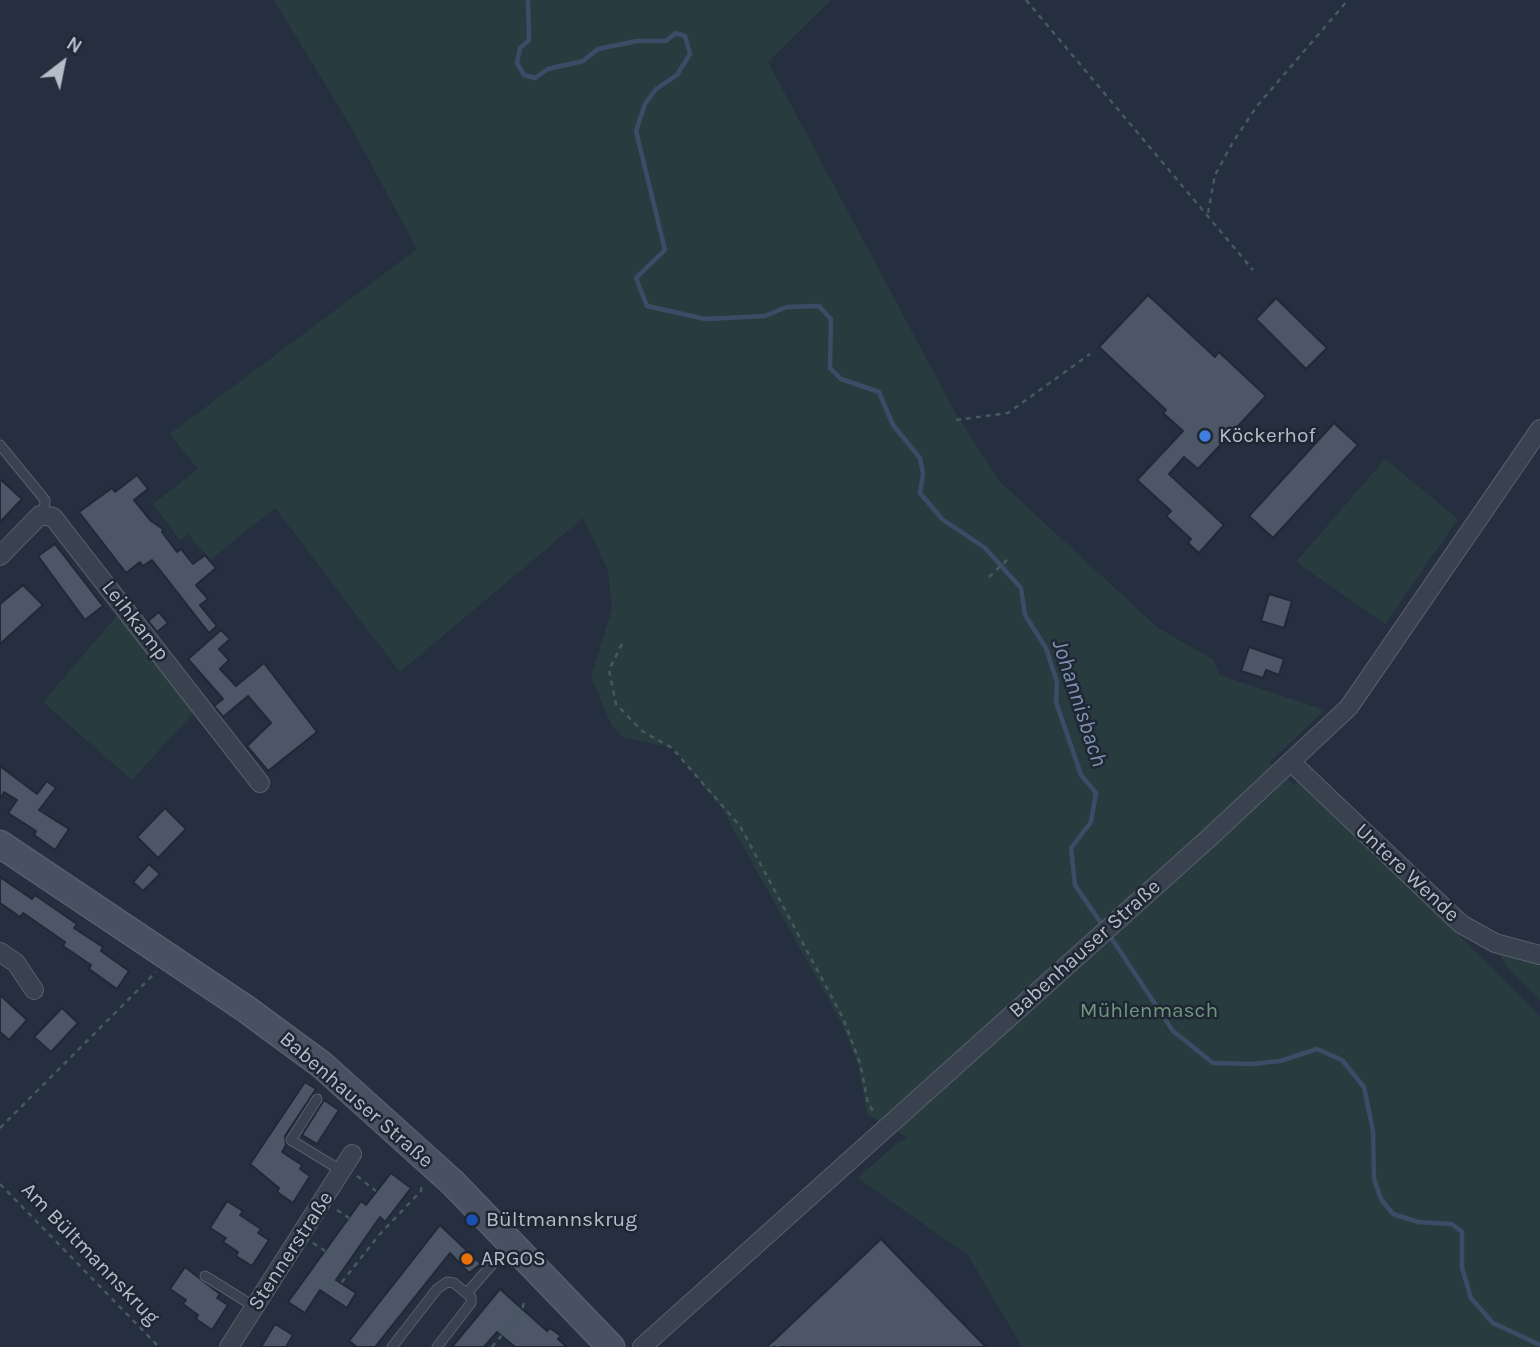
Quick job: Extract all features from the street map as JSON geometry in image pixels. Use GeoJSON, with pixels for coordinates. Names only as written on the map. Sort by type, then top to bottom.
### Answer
{"type":"FeatureCollection","features":[{"type":"Feature","properties":{"kind":"main road","name":"Babenhauser Straße"},"geometry":{"type":"LineString","coordinates":[[0,844],[170,958],[322,1065],[453,1183],[611,1347]]}},
{"type":"Feature","properties":{"kind":"street","name":"Babenhauser Straße"},"geometry":{"type":"LineString","coordinates":[[642,1347],[1105,931],[1349,707],[1540,429]]}},
{"type":"Feature","properties":{"kind":"street"},"geometry":{"type":"LineString","coordinates":[[0,556],[34,519],[44,514]]}},
{"type":"Feature","properties":{"kind":"street","name":"Leihkamp"},"geometry":{"type":"LineString","coordinates":[[44,514],[53,517],[60,525],[260,783]]}},
{"type":"Feature","properties":{"kind":"street","name":"Untere Wende"},"geometry":{"type":"LineString","coordinates":[[1291,762],[1461,924],[1495,943],[1540,955]]}},
{"type":"Feature","properties":{"kind":"street"},"geometry":{"type":"LineString","coordinates":[[0,952],[16,963],[34,990]]}},
{"type":"Feature","properties":{"kind":"street","name":"Stennerstraße"},"geometry":{"type":"LineString","coordinates":[[229,1347],[346,1164]]}},
{"type":"Feature","properties":{"kind":"lane"},"geometry":{"type":"LineString","coordinates":[[0,445],[44,500],[44,514]]}},
{"type":"Feature","properties":{"kind":"lane"},"geometry":{"type":"LineString","coordinates":[[317,1098],[291,1140],[346,1164]]}},
{"type":"Feature","properties":{"kind":"lane"},"geometry":{"type":"LineString","coordinates":[[467,1293],[512,1243]]}},
{"type":"Feature","properties":{"kind":"lane"},"geometry":{"type":"LineString","coordinates":[[205,1276],[255,1307]]}},
{"type":"Feature","properties":{"kind":"lane"},"geometry":{"type":"LineString","coordinates":[[392,1347],[443,1284],[454,1283],[471,1297],[469,1308],[437,1347]]}},
{"type":"Feature","properties":{"kind":"path"},"geometry":{"type":"LineString","coordinates":[[1026,0],[1208,214],[1252,270]]}},
{"type":"Feature","properties":{"kind":"path"},"geometry":{"type":"LineString","coordinates":[[1208,214],[1215,175],[1233,142],[1257,106],[1348,0]]}},
{"type":"Feature","properties":{"kind":"path"},"geometry":{"type":"LineString","coordinates":[[956,420],[1008,413],[1090,354]]}},
{"type":"Feature","properties":{"kind":"path"},"geometry":{"type":"LineString","coordinates":[[989,577],[1009,559]]}},
{"type":"Feature","properties":{"kind":"path"},"geometry":{"type":"LineString","coordinates":[[622,644],[609,670],[616,704],[642,730],[672,748],[740,827],[843,1018],[860,1063],[868,1102],[884,1129]]}},
{"type":"Feature","properties":{"kind":"path"},"geometry":{"type":"LineString","coordinates":[[0,1128],[170,958]]}},
{"type":"Feature","properties":{"kind":"path"},"geometry":{"type":"LineString","coordinates":[[346,1164],[376,1191]]}},
{"type":"Feature","properties":{"kind":"path"},"geometry":{"type":"LineString","coordinates":[[332,1285],[342,1282],[379,1235],[421,1191],[422,1182],[414,1175]]}},
{"type":"Feature","properties":{"kind":"path","name":"Am Bültmannskrug"},"geometry":{"type":"LineString","coordinates":[[0,1184],[159,1347]]}},
{"type":"Feature","properties":{"kind":"path"},"geometry":{"type":"LineString","coordinates":[[492,1347],[522,1311],[524,1302]]}},
{"type":"Feature","properties":{"kind":"path"},"geometry":{"type":"LineString","coordinates":[[769,1347],[774,1343],[778,1347]]}},
{"type":"Feature","properties":{"kind":"green space","name":"Mühlenmasch"},"geometry":{"type":"Polygon","coordinates":[[[274,0],[831,0],[768,62],[955,412],[999,481],[1158,628],[1214,660],[1219,675],[1325,710],[1269,762],[1294,785],[1299,781],[1492,967],[1540,1017],[1540,1347],[1022,1347],[968,1255],[858,1178],[898,1142],[908,1138],[867,1114],[858,1065],[841,1022],[721,807],[673,748],[622,737],[612,726],[591,677],[612,609],[608,570],[583,518],[400,672],[275,508],[210,560],[188,534],[180,540],[153,504],[198,469],[170,434],[417,249],[354,132],[274,0]]]}},
{"type":"Feature","properties":{"kind":"green space"},"geometry":{"type":"Polygon","coordinates":[[[1385,459],[1458,519],[1385,624],[1296,562],[1385,459]]]}},
{"type":"Feature","properties":{"kind":"green space"},"geometry":{"type":"Polygon","coordinates":[[[120,612],[195,711],[132,780],[43,702],[120,612]]]}},
{"type":"Feature","properties":{"kind":"green space"},"geometry":{"type":"Polygon","coordinates":[[[1504,950],[1540,960],[1540,1001],[1507,967],[1500,955],[1504,950]]]}},
{"type":"Feature","properties":{"kind":"building"},"geometry":{"type":"Polygon","coordinates":[[[1148,295],[1215,357],[1219,352],[1266,396],[1198,469],[1184,457],[1169,474],[1224,525],[1199,553],[1188,543],[1191,539],[1166,516],[1171,511],[1137,480],[1183,431],[1163,413],[1166,410],[1099,347],[1148,295]]]}},
{"type":"Feature","properties":{"kind":"building"},"geometry":{"type":"Polygon","coordinates":[[[1276,298],[1327,348],[1306,369],[1256,319],[1276,298]]]}},
{"type":"Feature","properties":{"kind":"building"},"geometry":{"type":"Polygon","coordinates":[[[1334,423],[1358,445],[1273,538],[1249,516],[1334,423]]]}},
{"type":"Feature","properties":{"kind":"building"},"geometry":{"type":"Polygon","coordinates":[[[137,475],[148,489],[134,500],[151,521],[163,529],[162,532],[177,552],[181,549],[193,564],[205,555],[216,568],[196,585],[208,599],[200,605],[217,626],[209,633],[152,560],[143,566],[140,562],[126,573],[79,512],[112,488],[115,492],[137,475]]]}},
{"type":"Feature","properties":{"kind":"building"},"geometry":{"type":"Polygon","coordinates":[[[0,479],[22,499],[0,522],[0,479]]]}},
{"type":"Feature","properties":{"kind":"building"},"geometry":{"type":"Polygon","coordinates":[[[55,544],[103,606],[85,620],[38,556],[55,544]]]}},
{"type":"Feature","properties":{"kind":"building"},"geometry":{"type":"Polygon","coordinates":[[[23,585],[43,605],[0,644],[0,604],[23,585]]]}},
{"type":"Feature","properties":{"kind":"building"},"geometry":{"type":"Polygon","coordinates":[[[1269,594],[1292,601],[1284,628],[1261,621],[1269,594]]]}},
{"type":"Feature","properties":{"kind":"building"},"geometry":{"type":"Polygon","coordinates":[[[159,612],[168,623],[157,632],[148,621],[159,612]]]}},
{"type":"Feature","properties":{"kind":"building"},"geometry":{"type":"Polygon","coordinates":[[[221,630],[230,639],[219,649],[229,660],[220,669],[236,686],[264,663],[317,732],[268,771],[247,746],[271,723],[248,696],[223,717],[214,706],[223,699],[188,659],[221,630]]]}},
{"type":"Feature","properties":{"kind":"building"},"geometry":{"type":"Polygon","coordinates":[[[1249,647],[1284,659],[1279,675],[1266,670],[1263,678],[1241,671],[1249,647]]]}},
{"type":"Feature","properties":{"kind":"building"},"geometry":{"type":"Polygon","coordinates":[[[0,766],[37,794],[47,781],[56,788],[39,810],[69,829],[55,850],[34,835],[36,831],[8,813],[17,800],[4,792],[0,799],[0,766]]]}},
{"type":"Feature","properties":{"kind":"building"},"geometry":{"type":"Polygon","coordinates":[[[165,808],[186,829],[158,858],[137,837],[165,808]]]}},
{"type":"Feature","properties":{"kind":"building"},"geometry":{"type":"Polygon","coordinates":[[[149,864],[160,874],[143,891],[133,882],[149,864]]]}},
{"type":"Feature","properties":{"kind":"building"},"geometry":{"type":"Polygon","coordinates":[[[0,877],[32,899],[35,895],[77,924],[74,928],[103,947],[101,951],[129,971],[117,989],[89,969],[91,965],[63,946],[65,942],[23,913],[20,917],[0,903],[0,877]]]}},
{"type":"Feature","properties":{"kind":"building"},"geometry":{"type":"Polygon","coordinates":[[[0,995],[27,1020],[9,1040],[0,1032],[0,995]]]}},
{"type":"Feature","properties":{"kind":"building"},"geometry":{"type":"Polygon","coordinates":[[[62,1008],[78,1023],[51,1052],[34,1037],[62,1008]]]}},
{"type":"Feature","properties":{"kind":"building"},"geometry":{"type":"Polygon","coordinates":[[[305,1082],[316,1089],[285,1136],[286,1145],[282,1152],[302,1165],[300,1169],[310,1176],[293,1203],[277,1192],[279,1188],[250,1164],[305,1082]]]}},
{"type":"Feature","properties":{"kind":"building"},"geometry":{"type":"Polygon","coordinates":[[[324,1100],[339,1110],[317,1144],[302,1135],[324,1100]]]}},
{"type":"Feature","properties":{"kind":"building"},"geometry":{"type":"Polygon","coordinates":[[[391,1173],[411,1188],[385,1222],[380,1217],[336,1280],[356,1293],[347,1308],[320,1290],[305,1313],[288,1302],[361,1201],[366,1205],[391,1173]]]}},
{"type":"Feature","properties":{"kind":"building"},"geometry":{"type":"Polygon","coordinates":[[[227,1201],[243,1211],[240,1215],[261,1229],[258,1233],[269,1240],[252,1266],[236,1256],[238,1252],[223,1242],[226,1238],[210,1228],[227,1201]]]}},
{"type":"Feature","properties":{"kind":"building"},"geometry":{"type":"Polygon","coordinates":[[[440,1225],[481,1264],[469,1273],[450,1253],[375,1347],[357,1347],[349,1341],[440,1225]]]}},
{"type":"Feature","properties":{"kind":"building"},"geometry":{"type":"Polygon","coordinates":[[[881,1239],[986,1347],[767,1347],[881,1239]]]}},
{"type":"Feature","properties":{"kind":"building"},"geometry":{"type":"Polygon","coordinates":[[[185,1267],[220,1294],[217,1298],[228,1305],[212,1330],[196,1319],[198,1315],[183,1304],[186,1300],[170,1289],[185,1267]]]}},
{"type":"Feature","properties":{"kind":"building"},"geometry":{"type":"Polygon","coordinates":[[[500,1289],[547,1331],[550,1328],[561,1336],[558,1339],[567,1347],[515,1347],[497,1332],[484,1347],[452,1347],[500,1289]]]}},
{"type":"Feature","properties":{"kind":"building"},"geometry":{"type":"Polygon","coordinates":[[[275,1324],[293,1335],[286,1347],[261,1347],[275,1324]]]}},
{"type":"Feature","properties":{"kind":"waterway","name":"Johannisbach"},"geometry":{"type":"LineString","coordinates":[[528,0],[529,40],[520,48],[517,63],[524,75],[535,78],[548,69],[583,61],[598,49],[637,41],[666,41],[676,33],[685,36],[690,54],[677,75],[656,89],[645,104],[636,131],[665,250],[636,278],[647,306],[705,319],[765,316],[787,307],[819,306],[831,319],[830,368],[841,379],[879,392],[893,425],[920,458],[923,474],[920,493],[942,519],[985,548],[1021,588],[1025,615],[1046,648],[1057,682],[1056,702],[1081,775],[1096,793],[1091,822],[1071,848],[1075,885],[1103,926]]}},
{"type":"Feature","properties":{"kind":"waterway","name":"Johannisbach"},"geometry":{"type":"LineString","coordinates":[[1108,933],[1173,1031],[1213,1063],[1252,1064],[1280,1061],[1317,1049],[1342,1060],[1364,1087],[1373,1131],[1374,1179],[1381,1199],[1393,1214],[1418,1222],[1452,1224],[1462,1232],[1462,1268],[1471,1298],[1493,1323],[1540,1345]]}},
{"type":"Feature","properties":{"kind":"place","name":"Köckerhof"},"geometry":{"type":"Point","coordinates":[1205,436]}},
{"type":"Feature","properties":{"kind":"place","name":"Bültmannskrug"},"geometry":{"type":"Point","coordinates":[472,1220]}},
{"type":"Feature","properties":{"kind":"place","name":"ARGOS"},"geometry":{"type":"Point","coordinates":[467,1259]}}]}
